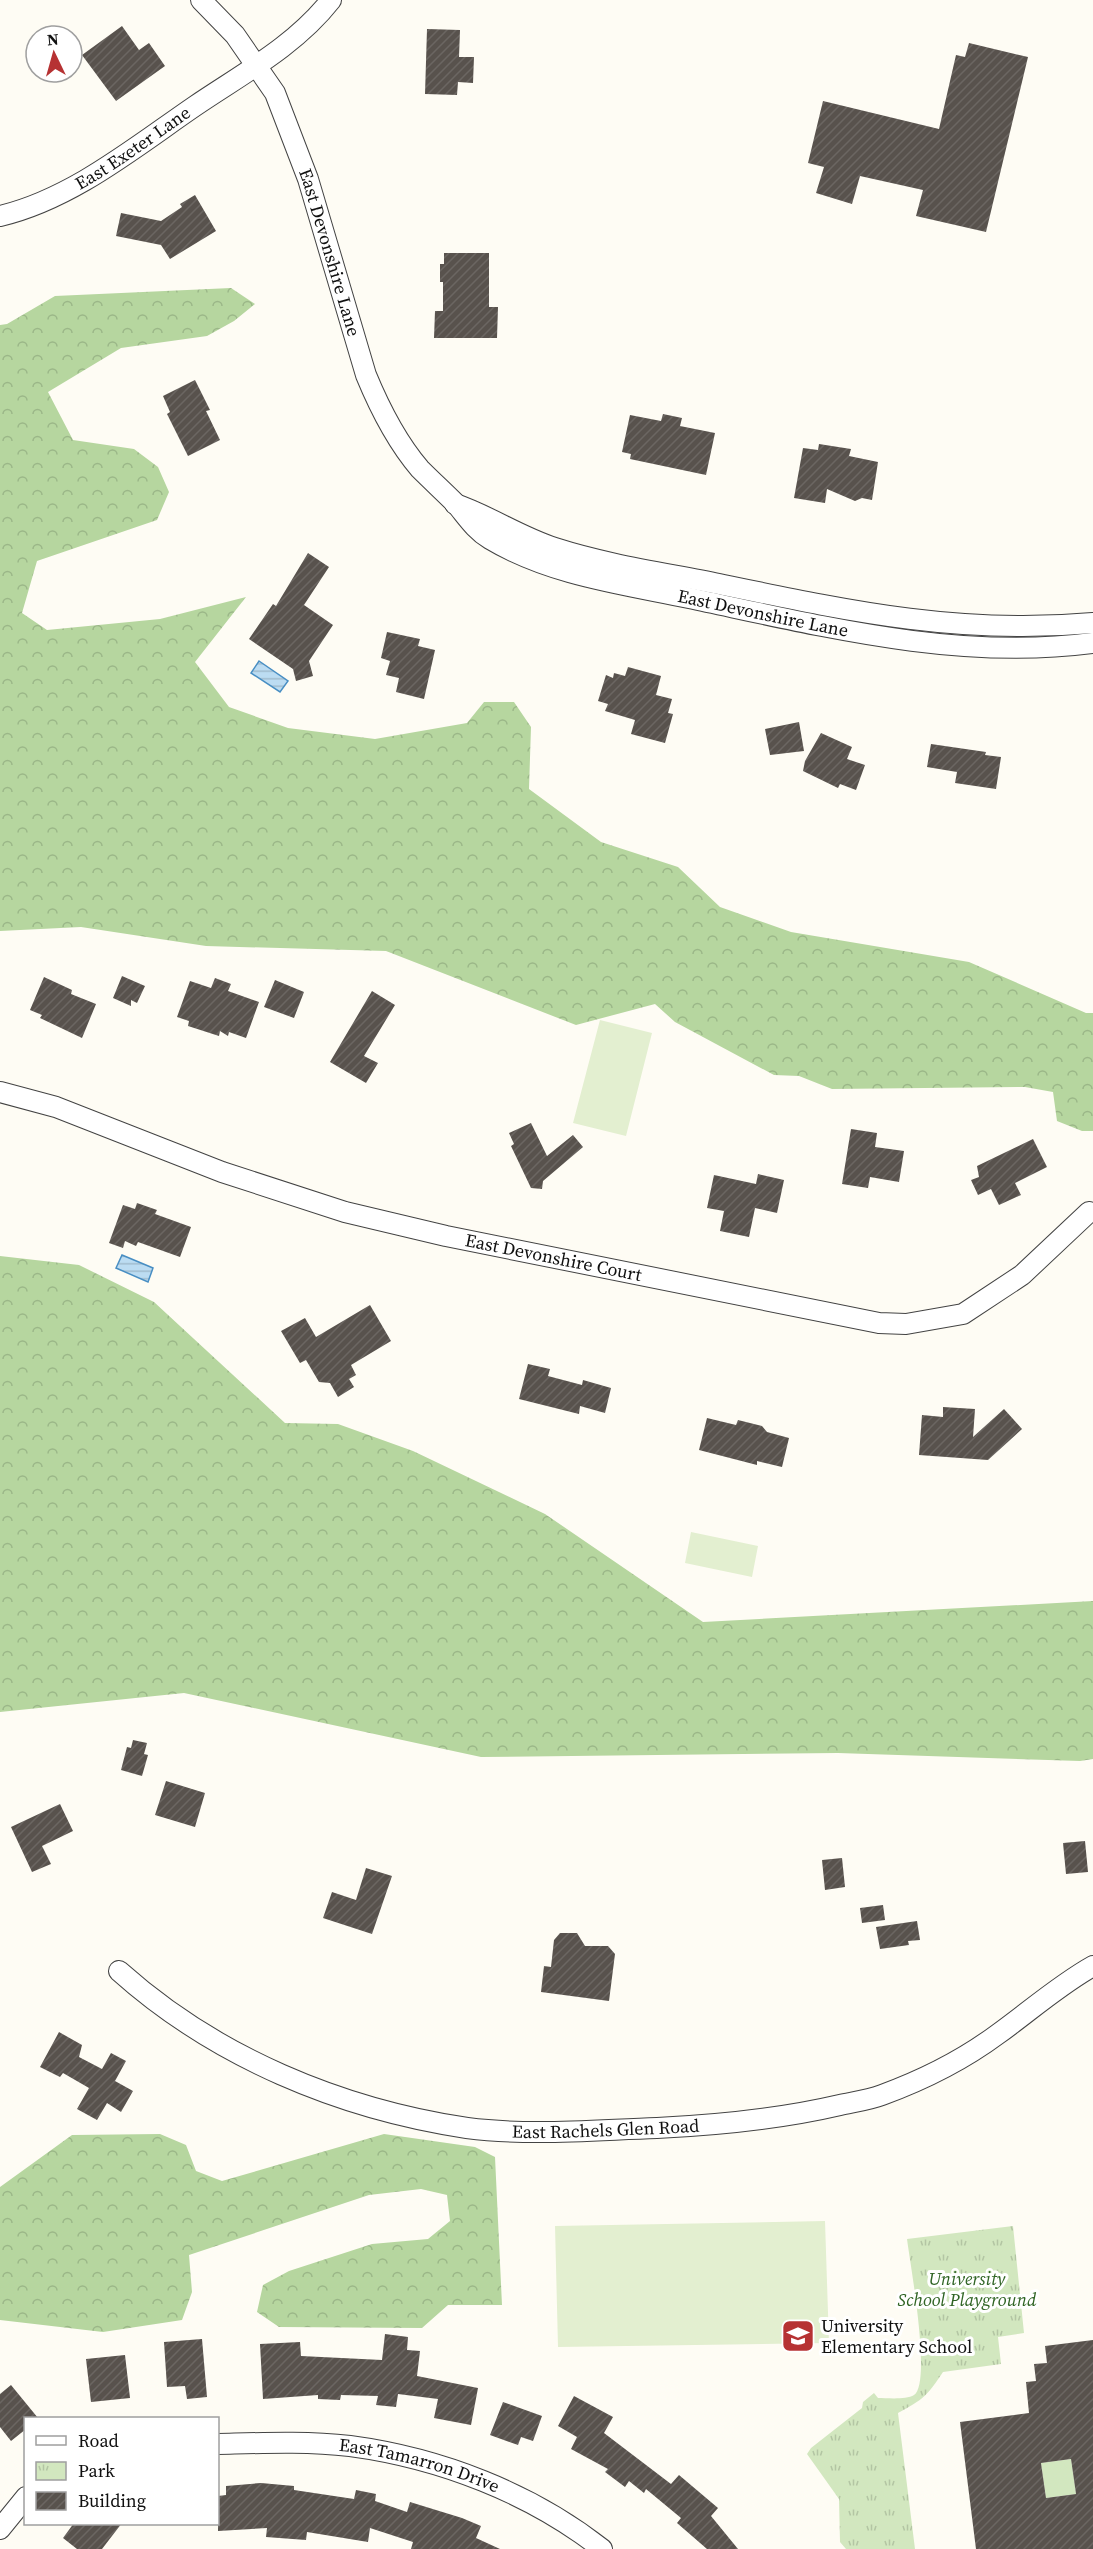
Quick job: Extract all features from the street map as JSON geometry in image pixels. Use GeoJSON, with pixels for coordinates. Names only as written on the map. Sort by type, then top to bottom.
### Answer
{"type":"FeatureCollection","features":[{"type":"Feature","properties":{"kind":"street","name":"East Devonshire Lane"},"geometry":{"type":"LineString","coordinates":[[201,0],[234,35],[275,93],[308,179],[366,375],[377,403],[403,447],[419,468],[455,504],[473,527],[516,553],[564,571],[796,621],[919,642],[1043,648],[1093,644]]}},
{"type":"Feature","properties":{"kind":"street","name":"East Exeter Lane"},"geometry":{"type":"LineString","coordinates":[[0,216],[51,197],[104,167],[257,65],[307,26],[331,0]]}},
{"type":"Feature","properties":{"kind":"street","name":"East Devonshire Lane"},"geometry":{"type":"LineString","coordinates":[[455,504],[482,513],[517,533],[573,553],[845,610],[965,626],[1037,627],[1093,623]]}},
{"type":"Feature","properties":{"kind":"street","name":"East Devonshire Court"},"geometry":{"type":"LineString","coordinates":[[0,1092],[56,1107],[222,1172],[345,1212],[457,1238],[879,1323],[906,1324],[963,1314],[1022,1275],[1092,1211]]}},
{"type":"Feature","properties":{"kind":"street","name":"East Rachels Glen Road"},"geometry":{"type":"LineString","coordinates":[[119,1971],[167,2010],[235,2053],[292,2079],[345,2100],[409,2117],[468,2128],[524,2132],[686,2127],[748,2121],[790,2116],[880,2096],[942,2070],[997,2035],[1093,1966]]}},
{"type":"Feature","properties":{"kind":"street","name":"East Tamarron Drive"},"geometry":{"type":"LineString","coordinates":[[219,2444],[287,2443],[348,2446],[387,2452],[448,2468],[476,2478],[534,2505],[602,2549]]}},
{"type":"Feature","properties":{"kind":"street"},"geometry":{"type":"LineString","coordinates":[[0,2529],[24,2499]]}},
{"type":"Feature","properties":{"kind":"green space"},"geometry":{"type":"Polygon","coordinates":[[[231,288],[255,304],[234,321],[207,336],[121,348],[48,392],[73,440],[134,449],[158,467],[169,492],[157,520],[37,561],[22,613],[47,630],[160,619],[246,597],[195,662],[229,707],[288,728],[375,739],[467,723],[484,702],[514,702],[531,727],[529,789],[601,842],[678,867],[720,907],[791,932],[969,962],[1086,1013],[1093,1013],[1093,1131],[1082,1131],[1057,1121],[1053,1092],[1025,1087],[832,1089],[799,1076],[774,1075],[675,1022],[655,1004],[576,1025],[386,951],[206,946],[81,927],[0,931],[0,325],[7,324],[55,296],[231,288]]]}},
{"type":"Feature","properties":{"kind":"green space"},"geometry":{"type":"Polygon","coordinates":[[[600,1020],[652,1033],[626,1136],[573,1123],[600,1020]]]}},
{"type":"Feature","properties":{"kind":"green space"},"geometry":{"type":"Polygon","coordinates":[[[0,1256],[79,1265],[154,1302],[285,1423],[338,1424],[413,1451],[545,1514],[703,1622],[1093,1601],[1093,1759],[1080,1761],[838,1753],[481,1757],[184,1693],[0,1712],[0,1256]]]}},
{"type":"Feature","properties":{"kind":"green space"},"geometry":{"type":"Polygon","coordinates":[[[691,1532],[758,1546],[752,1577],[685,1563],[691,1532]]]}},
{"type":"Feature","properties":{"kind":"green space"},"geometry":{"type":"Polygon","coordinates":[[[160,2134],[186,2145],[196,2171],[222,2181],[384,2134],[475,2147],[495,2157],[502,2305],[448,2305],[422,2328],[279,2327],[257,2312],[263,2285],[289,2271],[372,2244],[428,2239],[450,2221],[447,2195],[421,2189],[369,2195],[189,2255],[192,2292],[182,2320],[103,2332],[0,2320],[0,2187],[72,2135],[160,2134]]]}},
{"type":"Feature","properties":{"kind":"green space"},"geometry":{"type":"Polygon","coordinates":[[[825,2221],[829,2343],[558,2347],[555,2226],[825,2221]]]}},
{"type":"Feature","properties":{"kind":"green space","name":"University School Playground"},"geometry":{"type":"Polygon","coordinates":[[[1013,2226],[1024,2333],[998,2337],[1001,2364],[943,2372],[924,2396],[898,2413],[915,2549],[846,2549],[840,2542],[839,2499],[807,2454],[811,2448],[862,2408],[863,2402],[874,2393],[878,2398],[906,2398],[914,2395],[919,2386],[921,2369],[918,2322],[907,2239],[1013,2226]]]}},
{"type":"Feature","properties":{"kind":"green space"},"geometry":{"type":"Polygon","coordinates":[[[1071,2459],[1076,2494],[1046,2498],[1041,2463],[1071,2459]]]}},
{"type":"Feature","properties":{"kind":"water"},"geometry":{"type":"Polygon","coordinates":[[[259,661],[288,681],[280,692],[251,673],[259,661]]]}},
{"type":"Feature","properties":{"kind":"water"},"geometry":{"type":"Polygon","coordinates":[[[122,1255],[153,1268],[148,1282],[116,1268],[122,1255]]]}},
{"type":"Feature","properties":{"kind":"building"},"geometry":{"type":"Polygon","coordinates":[[[122,26],[139,50],[149,43],[165,66],[116,101],[84,58],[84,54],[122,26]]]}},
{"type":"Feature","properties":{"kind":"building"},"geometry":{"type":"Polygon","coordinates":[[[427,29],[460,30],[459,57],[474,57],[473,83],[458,82],[457,95],[425,94],[427,29]]]}},
{"type":"Feature","properties":{"kind":"building"},"geometry":{"type":"Polygon","coordinates":[[[969,43],[1028,57],[986,232],[916,216],[923,190],[860,176],[852,204],[816,193],[824,167],[808,163],[823,101],[939,129],[956,55],[965,57],[969,43]]]}},
{"type":"Feature","properties":{"kind":"building"},"geometry":{"type":"Polygon","coordinates":[[[195,195],[216,231],[170,259],[161,245],[116,236],[121,213],[161,221],[182,207],[180,204],[195,195]]]}},
{"type":"Feature","properties":{"kind":"building"},"geometry":{"type":"Polygon","coordinates":[[[444,253],[489,253],[489,307],[498,307],[497,338],[434,338],[435,311],[443,311],[443,282],[440,282],[440,264],[444,264],[444,253]]]}},
{"type":"Feature","properties":{"kind":"building"},"geometry":{"type":"Polygon","coordinates":[[[195,380],[210,410],[206,411],[220,440],[188,456],[167,414],[170,412],[163,396],[195,380]]]}},
{"type":"Feature","properties":{"kind":"building"},"geometry":{"type":"Polygon","coordinates":[[[663,414],[682,418],[680,426],[715,433],[706,475],[630,459],[631,454],[622,452],[630,415],[661,421],[663,414]]]}},
{"type":"Feature","properties":{"kind":"building"},"geometry":{"type":"Polygon","coordinates":[[[819,444],[851,449],[849,456],[878,462],[872,500],[862,498],[855,501],[827,489],[825,503],[794,498],[803,448],[818,450],[819,444]]]}},
{"type":"Feature","properties":{"kind":"building"},"geometry":{"type":"Polygon","coordinates":[[[308,553],[329,567],[304,605],[333,625],[309,661],[313,676],[296,681],[293,669],[249,639],[273,604],[276,606],[308,553]]]}},
{"type":"Feature","properties":{"kind":"building"},"geometry":{"type":"Polygon","coordinates":[[[387,632],[420,639],[418,646],[435,650],[424,699],[396,692],[399,678],[386,675],[390,661],[381,658],[387,632]]]}},
{"type":"Feature","properties":{"kind":"building"},"geometry":{"type":"Polygon","coordinates":[[[628,667],[661,676],[656,695],[672,699],[668,713],[673,714],[665,743],[631,734],[635,720],[605,711],[608,704],[598,701],[606,675],[613,678],[614,673],[625,676],[628,667]]]}},
{"type":"Feature","properties":{"kind":"building"},"geometry":{"type":"Polygon","coordinates":[[[799,722],[804,751],[770,755],[765,729],[799,722]]]}},
{"type":"Feature","properties":{"kind":"building"},"geometry":{"type":"Polygon","coordinates":[[[821,733],[852,747],[847,759],[865,765],[856,790],[840,784],[838,788],[803,771],[805,761],[821,733]]]}},
{"type":"Feature","properties":{"kind":"building"},"geometry":{"type":"Polygon","coordinates":[[[931,744],[986,752],[985,755],[1001,757],[996,789],[955,783],[957,772],[927,767],[931,744]]]}},
{"type":"Feature","properties":{"kind":"building"},"geometry":{"type":"Polygon","coordinates":[[[122,976],[145,986],[137,1003],[131,1000],[131,1006],[113,998],[122,976]]]}},
{"type":"Feature","properties":{"kind":"building"},"geometry":{"type":"Polygon","coordinates":[[[44,977],[72,990],[71,994],[96,1004],[82,1038],[40,1018],[42,1015],[30,1010],[44,977]]]}},
{"type":"Feature","properties":{"kind":"building"},"geometry":{"type":"Polygon","coordinates":[[[215,978],[231,984],[228,991],[259,1002],[246,1038],[229,1032],[228,1036],[220,1031],[219,1036],[188,1026],[189,1021],[177,1017],[190,981],[211,988],[215,978]]]}},
{"type":"Feature","properties":{"kind":"building"},"geometry":{"type":"Polygon","coordinates":[[[275,980],[304,992],[294,1018],[264,1007],[275,980]]]}},
{"type":"Feature","properties":{"kind":"building"},"geometry":{"type":"Polygon","coordinates":[[[372,991],[395,1005],[364,1056],[378,1063],[366,1083],[330,1062],[372,991]]]}},
{"type":"Feature","properties":{"kind":"building"},"geometry":{"type":"Polygon","coordinates":[[[531,1123],[547,1156],[573,1135],[583,1147],[543,1181],[542,1189],[531,1188],[511,1146],[514,1144],[509,1133],[531,1123]]]}},
{"type":"Feature","properties":{"kind":"building"},"geometry":{"type":"Polygon","coordinates":[[[851,1129],[877,1133],[875,1147],[904,1151],[899,1182],[870,1177],[868,1188],[842,1184],[851,1129]]]}},
{"type":"Feature","properties":{"kind":"building"},"geometry":{"type":"Polygon","coordinates":[[[1033,1139],[1047,1167],[1015,1183],[1021,1195],[999,1205],[991,1189],[978,1195],[971,1180],[979,1177],[977,1166],[1033,1139]]]}},
{"type":"Feature","properties":{"kind":"building"},"geometry":{"type":"Polygon","coordinates":[[[758,1174],[784,1180],[777,1213],[755,1208],[749,1237],[720,1231],[724,1211],[707,1208],[714,1175],[756,1184],[758,1174]]]}},
{"type":"Feature","properties":{"kind":"building"},"geometry":{"type":"Polygon","coordinates":[[[137,1203],[157,1210],[155,1214],[191,1227],[180,1257],[138,1242],[136,1246],[125,1241],[123,1248],[109,1243],[123,1205],[135,1209],[137,1203]]]}},
{"type":"Feature","properties":{"kind":"building"},"geometry":{"type":"Polygon","coordinates":[[[370,1305],[391,1341],[351,1365],[356,1375],[349,1379],[354,1387],[338,1397],[330,1383],[319,1382],[306,1360],[300,1363],[281,1331],[305,1318],[316,1337],[370,1305]]]}},
{"type":"Feature","properties":{"kind":"building"},"geometry":{"type":"Polygon","coordinates":[[[528,1364],[550,1369],[548,1376],[582,1385],[583,1380],[611,1388],[605,1413],[580,1406],[579,1414],[519,1399],[528,1364]]]}},
{"type":"Feature","properties":{"kind":"building"},"geometry":{"type":"Polygon","coordinates":[[[943,1407],[975,1409],[973,1437],[1004,1409],[1022,1429],[988,1460],[919,1455],[922,1415],[943,1417],[943,1407]]]}},
{"type":"Feature","properties":{"kind":"building"},"geometry":{"type":"Polygon","coordinates":[[[707,1418],[736,1425],[738,1420],[762,1426],[767,1432],[789,1438],[782,1467],[757,1461],[757,1465],[699,1450],[707,1418]]]}},
{"type":"Feature","properties":{"kind":"building"},"geometry":{"type":"Polygon","coordinates":[[[133,1740],[147,1743],[144,1754],[148,1755],[142,1776],[121,1770],[127,1747],[131,1748],[133,1740]]]}},
{"type":"Feature","properties":{"kind":"building"},"geometry":{"type":"Polygon","coordinates":[[[166,1781],[205,1793],[195,1827],[155,1815],[166,1781]]]}},
{"type":"Feature","properties":{"kind":"building"},"geometry":{"type":"Polygon","coordinates":[[[60,1804],[73,1831],[42,1846],[51,1864],[32,1872],[11,1827],[60,1804]]]}},
{"type":"Feature","properties":{"kind":"building"},"geometry":{"type":"Polygon","coordinates":[[[1085,1841],[1088,1872],[1066,1874],[1063,1843],[1085,1841]]]}},
{"type":"Feature","properties":{"kind":"building"},"geometry":{"type":"Polygon","coordinates":[[[842,1858],[845,1887],[825,1890],[822,1860],[842,1858]]]}},
{"type":"Feature","properties":{"kind":"building"},"geometry":{"type":"Polygon","coordinates":[[[366,1868],[392,1876],[372,1934],[323,1918],[332,1892],[356,1900],[366,1868]]]}},
{"type":"Feature","properties":{"kind":"building"},"geometry":{"type":"Polygon","coordinates":[[[883,1905],[885,1920],[862,1923],[860,1908],[883,1905]]]}},
{"type":"Feature","properties":{"kind":"building"},"geometry":{"type":"Polygon","coordinates":[[[917,1921],[920,1940],[908,1941],[909,1945],[880,1949],[876,1927],[917,1921]]]}},
{"type":"Feature","properties":{"kind":"building"},"geometry":{"type":"Polygon","coordinates":[[[560,1933],[577,1933],[585,1946],[608,1946],[615,1954],[609,2001],[541,1992],[544,1966],[551,1967],[554,1940],[560,1933]]]}},
{"type":"Feature","properties":{"kind":"building"},"geometry":{"type":"Polygon","coordinates":[[[59,2032],[82,2045],[79,2057],[102,2069],[111,2053],[126,2061],[115,2081],[133,2091],[121,2112],[107,2103],[97,2120],[77,2109],[89,2088],[63,2073],[60,2077],[40,2067],[59,2032]]]}},
{"type":"Feature","properties":{"kind":"building"},"geometry":{"type":"Polygon","coordinates":[[[385,2334],[408,2337],[407,2350],[420,2351],[417,2376],[478,2388],[471,2425],[434,2418],[438,2399],[398,2394],[396,2407],[376,2405],[378,2396],[341,2395],[340,2400],[318,2399],[318,2395],[263,2399],[260,2344],[300,2342],[301,2356],[382,2360],[385,2334]]]}},
{"type":"Feature","properties":{"kind":"building"},"geometry":{"type":"Polygon","coordinates":[[[202,2339],[207,2397],[187,2399],[185,2386],[167,2387],[164,2342],[202,2339]]]}},
{"type":"Feature","properties":{"kind":"building"},"geometry":{"type":"Polygon","coordinates":[[[1093,2340],[1093,2549],[976,2549],[960,2422],[1029,2413],[1026,2382],[1036,2381],[1034,2364],[1047,2363],[1045,2346],[1093,2340]],[[1071,2459],[1041,2463],[1046,2498],[1076,2494],[1071,2459]]]}},
{"type":"Feature","properties":{"kind":"building"},"geometry":{"type":"Polygon","coordinates":[[[125,2355],[130,2398],[91,2402],[86,2359],[125,2355]]]}},
{"type":"Feature","properties":{"kind":"building"},"geometry":{"type":"Polygon","coordinates":[[[11,2385],[37,2417],[24,2417],[24,2431],[11,2441],[0,2427],[0,2394],[11,2385]]]}},
{"type":"Feature","properties":{"kind":"building"},"geometry":{"type":"Polygon","coordinates":[[[574,2396],[613,2417],[604,2433],[671,2484],[679,2475],[718,2508],[711,2516],[738,2549],[707,2549],[677,2523],[681,2518],[646,2489],[644,2493],[629,2481],[625,2487],[605,2472],[608,2469],[571,2449],[577,2437],[558,2426],[574,2396]]]}},
{"type":"Feature","properties":{"kind":"building"},"geometry":{"type":"Polygon","coordinates":[[[503,2402],[542,2416],[533,2441],[521,2437],[518,2445],[490,2435],[503,2402]]]}},
{"type":"Feature","properties":{"kind":"building"},"geometry":{"type":"Polygon","coordinates":[[[261,2483],[294,2486],[294,2490],[354,2499],[356,2490],[376,2494],[375,2501],[407,2512],[410,2502],[481,2526],[476,2538],[500,2549],[411,2549],[413,2542],[370,2528],[368,2542],[307,2532],[306,2540],[266,2537],[267,2528],[218,2531],[219,2496],[226,2495],[226,2486],[261,2483]]]}},
{"type":"Feature","properties":{"kind":"building"},"geometry":{"type":"Polygon","coordinates":[[[73,2525],[120,2525],[102,2549],[77,2549],[63,2538],[73,2525]]]}},
{"type":"Feature","properties":{"kind":"place","name":"University Elementary School"},"geometry":{"type":"Point","coordinates":[798,2336]}}]}
